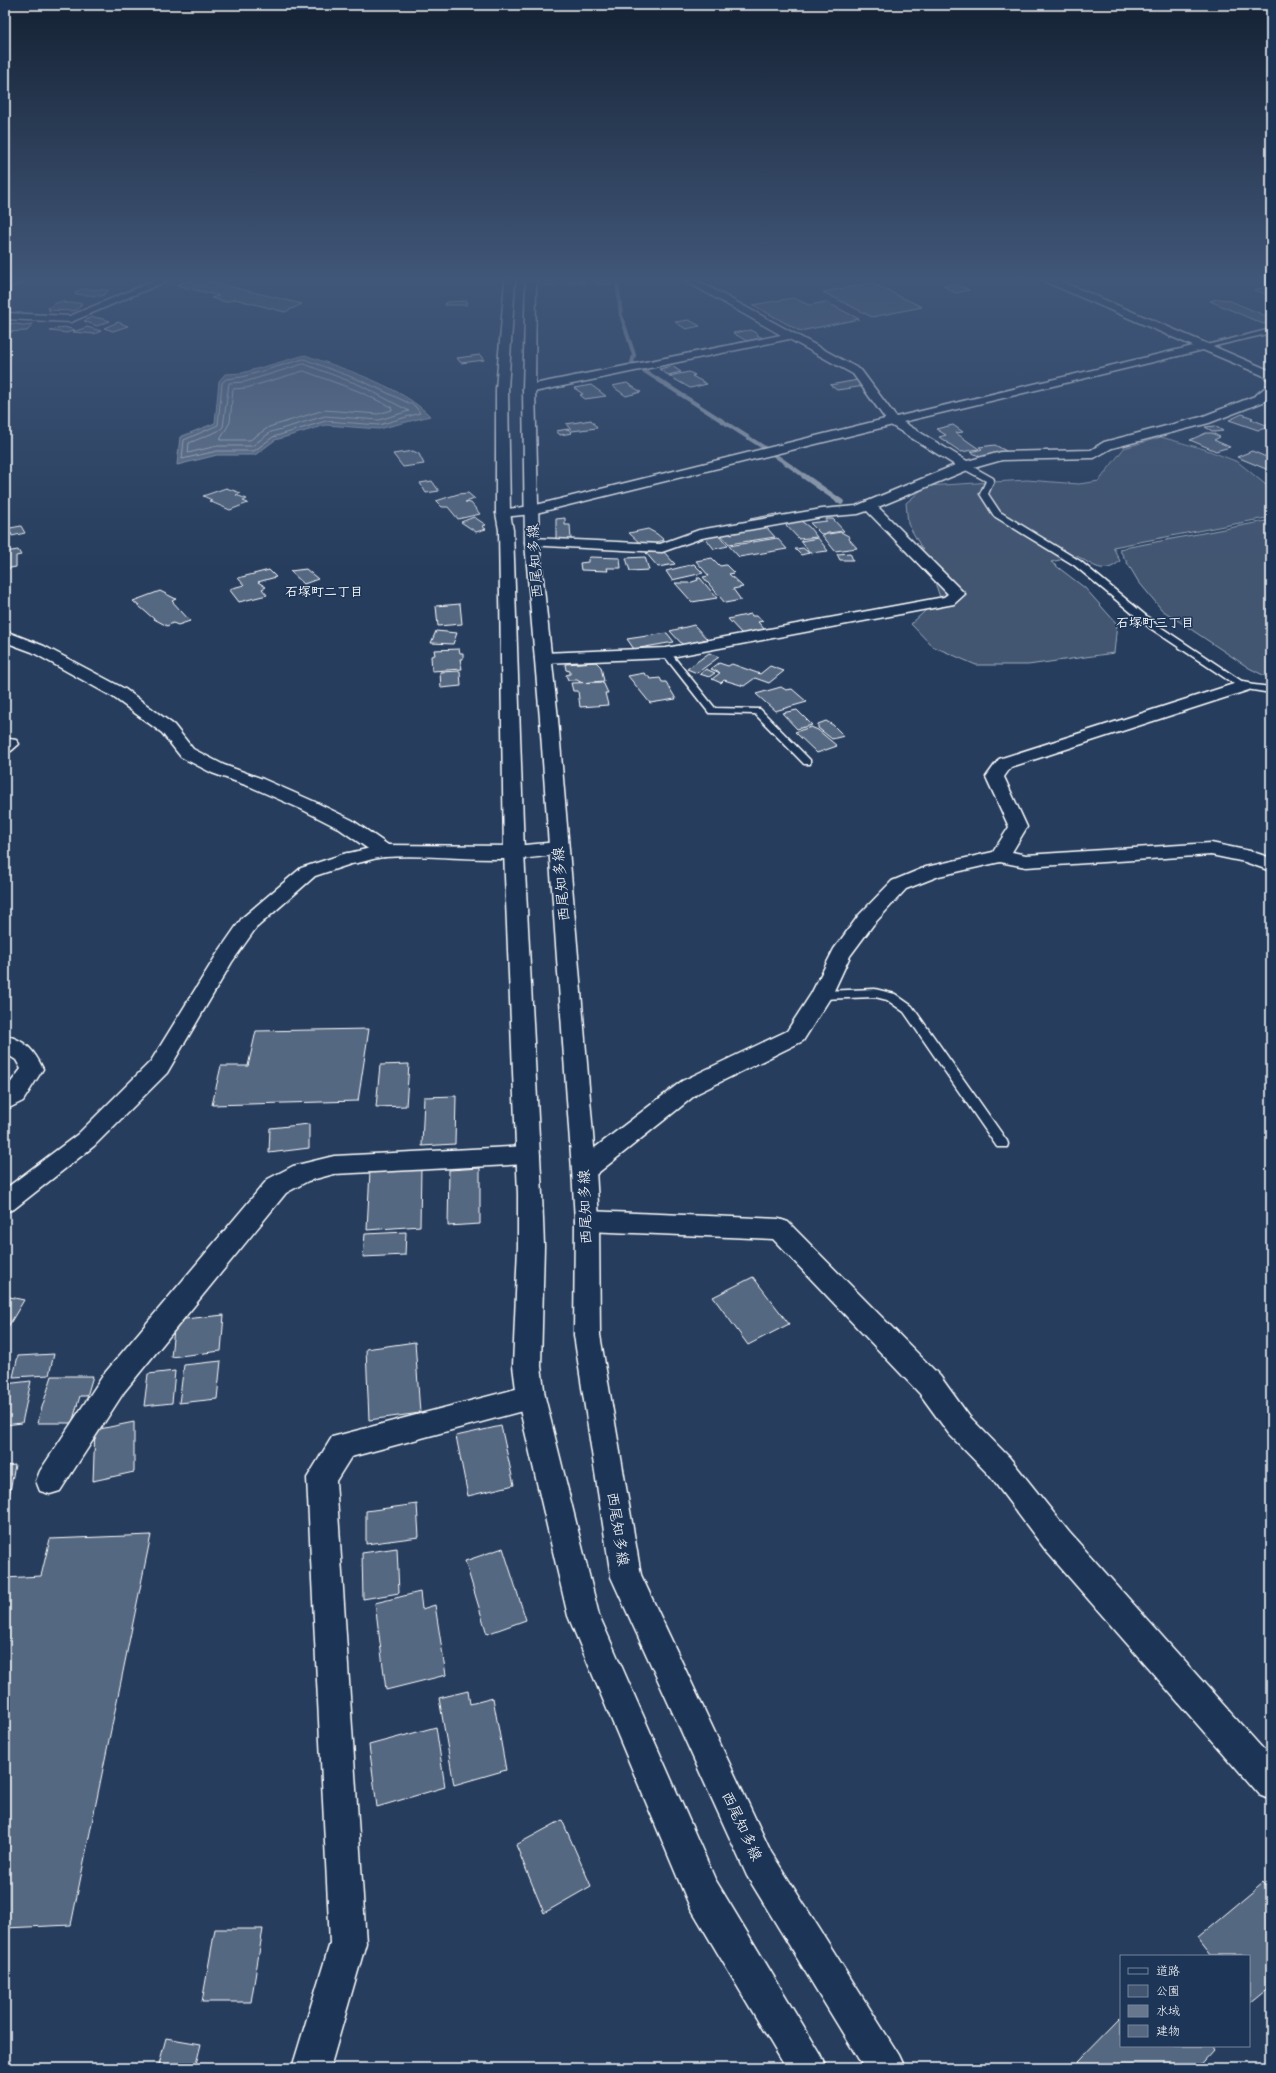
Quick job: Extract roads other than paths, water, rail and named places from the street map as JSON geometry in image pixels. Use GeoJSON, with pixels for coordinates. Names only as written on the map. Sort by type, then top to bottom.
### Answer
{"type":"FeatureCollection","features":[{"type":"Feature","properties":{"kind":"street","name":"西尾知多線"},"geometry":{"type":"LineString","coordinates":[[503,377],[503,513],[506,530],[514,852],[531,1246],[527,1366],[531,1397],[584,1616],[702,1892],[808,2068]]}},
{"type":"Feature","properties":{"kind":"street","name":"西尾知多線"},"geometry":{"type":"LineString","coordinates":[[529,377],[532,542],[543,658],[584,1170],[587,1221],[587,1335],[626,1577],[759,1864],[886,2068]]}},
{"type":"Feature","properties":{"kind":"street"},"geometry":{"type":"LineString","coordinates":[[529,389],[589,377]]}},
{"type":"Feature","properties":{"kind":"street"},"geometry":{"type":"LineString","coordinates":[[860,377],[893,421],[964,466]]}},
{"type":"Feature","properties":{"kind":"street"},"geometry":{"type":"LineString","coordinates":[[503,513],[532,510],[1078,377]]}},
{"type":"Feature","properties":{"kind":"street"},"geometry":{"type":"LineString","coordinates":[[532,542],[662,548],[699,534],[822,513],[858,510],[964,466],[1001,456],[1094,454],[1108,445],[1206,420],[1259,400],[1271,389]]}},
{"type":"Feature","properties":{"kind":"street"},"geometry":{"type":"LineString","coordinates":[[543,658],[666,653],[949,601],[957,594],[869,506]]}},
{"type":"Feature","properties":{"kind":"street"},"geometry":{"type":"LineString","coordinates":[[5,636],[38,649],[118,693],[168,729],[187,754],[218,769],[257,783],[345,824],[384,851]]}},
{"type":"Feature","properties":{"kind":"street"},"geometry":{"type":"LineString","coordinates":[[1000,856],[1018,827],[995,777],[1005,763],[1242,686]]}},
{"type":"Feature","properties":{"kind":"street"},"geometry":{"type":"LineString","coordinates":[[5,1202],[86,1140],[159,1067],[224,960],[249,923],[308,872],[347,859],[384,851],[514,852],[558,848]]}},
{"type":"Feature","properties":{"kind":"street"},"geometry":{"type":"LineString","coordinates":[[584,1170],[690,1087],[795,1036],[821,995],[841,954],[866,920],[899,884],[933,871],[1000,856],[1026,861],[1211,849],[1250,857],[1271,865]]}},
{"type":"Feature","properties":{"kind":"street"},"geometry":{"type":"LineString","coordinates":[[5,1043],[25,1055],[32,1070],[15,1095],[5,1101]]}},
{"type":"Feature","properties":{"kind":"street"},"geometry":{"type":"LineString","coordinates":[[50,1481],[114,1384],[277,1186],[302,1173],[334,1165],[528,1155]]}},
{"type":"Feature","properties":{"kind":"street"},"geometry":{"type":"LineString","coordinates":[[587,1221],[779,1229],[930,1385],[959,1425],[999,1466],[1058,1542],[1271,1782]]}},
{"type":"Feature","properties":{"kind":"street"},"geometry":{"type":"LineString","coordinates":[[311,2068],[348,1943],[321,1478],[342,1446],[531,1397]]}},
{"type":"Feature","properties":{"kind":"lane"},"geometry":{"type":"LineString","coordinates":[[964,466],[990,480],[984,494],[996,514],[1077,563],[1154,626],[1242,686],[1271,690]]}},
{"type":"Feature","properties":{"kind":"lane"},"geometry":{"type":"LineString","coordinates":[[666,653],[712,711],[757,711],[807,762]]}},
{"type":"Feature","properties":{"kind":"lane"},"geometry":{"type":"LineString","coordinates":[[821,995],[875,993],[891,997],[908,1008],[1002,1144]]}},
{"type":"Feature","properties":{"kind":"water"},"geometry":{"type":"Polygon","coordinates":[[[223,377],[363,377],[388,387],[404,396],[418,405],[430,416],[379,429],[326,425],[275,440],[255,455],[217,455],[177,465],[180,437],[215,423],[219,381],[223,377]]]}},
{"type":"Feature","properties":{"kind":"waterway"},"geometry":{"type":"LineString","coordinates":[[653,377],[763,447],[806,477]]}},
{"type":"Feature","properties":{"kind":"waterway"},"geometry":{"type":"LineString","coordinates":[[804,476],[841,502]]}},
{"type":"Feature","properties":{"kind":"district","name":"石塚町二丁目"},"geometry":{"type":"Point","coordinates":[324,591]}},
{"type":"Feature","properties":{"kind":"district","name":"石塚町三丁目"},"geometry":{"type":"Point","coordinates":[1155,622]}}]}
